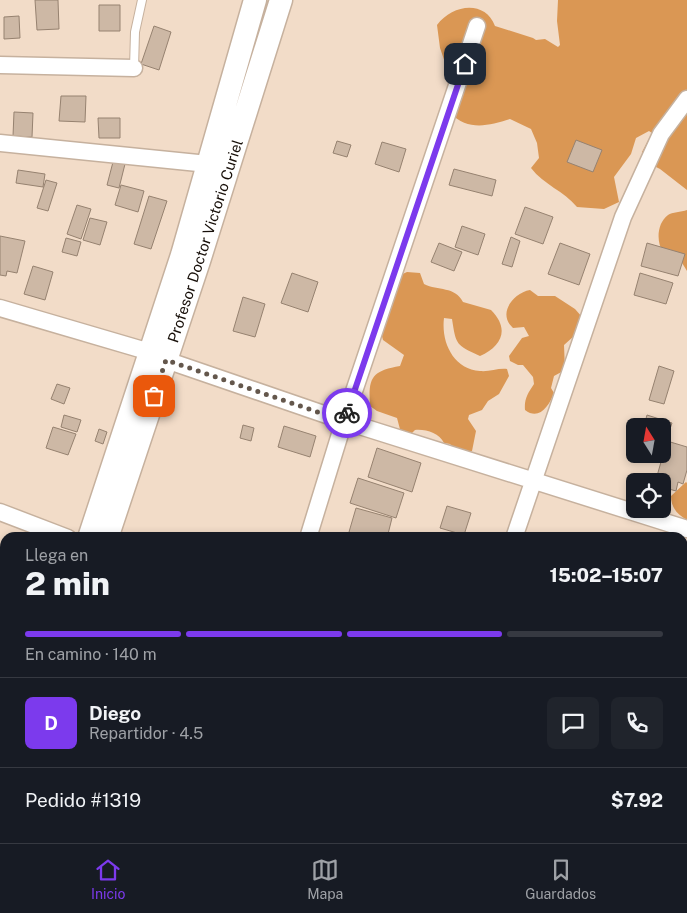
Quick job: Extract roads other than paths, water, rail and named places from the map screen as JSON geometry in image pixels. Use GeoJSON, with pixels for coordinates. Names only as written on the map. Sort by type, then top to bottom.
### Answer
{"type":"FeatureCollection","features":[{"type":"Feature","properties":{"kind":"main road","name":"Profesor Doctor Victorio Curiel"},"geometry":{"type":"LineString","coordinates":[[109,532],[158,356],[182,255],[256,0]]}},
{"type":"Feature","properties":{"kind":"main road","name":"Profesor Doctor Victorio Curiel"},"geometry":{"type":"LineString","coordinates":[[91,532],[158,356],[281,0]]}},
{"type":"Feature","properties":{"kind":"street"},"geometry":{"type":"LineString","coordinates":[[310,532],[344,421],[477,26]]}},
{"type":"Feature","properties":{"kind":"street"},"geometry":{"type":"LineString","coordinates":[[0,65],[134,68]]}},
{"type":"Feature","properties":{"kind":"street"},"geometry":{"type":"LineString","coordinates":[[516,532],[623,217],[660,134],[687,99]]}},
{"type":"Feature","properties":{"kind":"street"},"geometry":{"type":"LineString","coordinates":[[0,143],[208,164]]}},
{"type":"Feature","properties":{"kind":"street"},"geometry":{"type":"LineString","coordinates":[[0,308],[158,356],[344,421],[687,529]]}},
{"type":"Feature","properties":{"kind":"street"},"geometry":{"type":"LineString","coordinates":[[0,512],[52,532]]}},
{"type":"Feature","properties":{"kind":"lane"},"geometry":{"type":"LineString","coordinates":[[134,68],[135,32],[142,0]]}}]}
